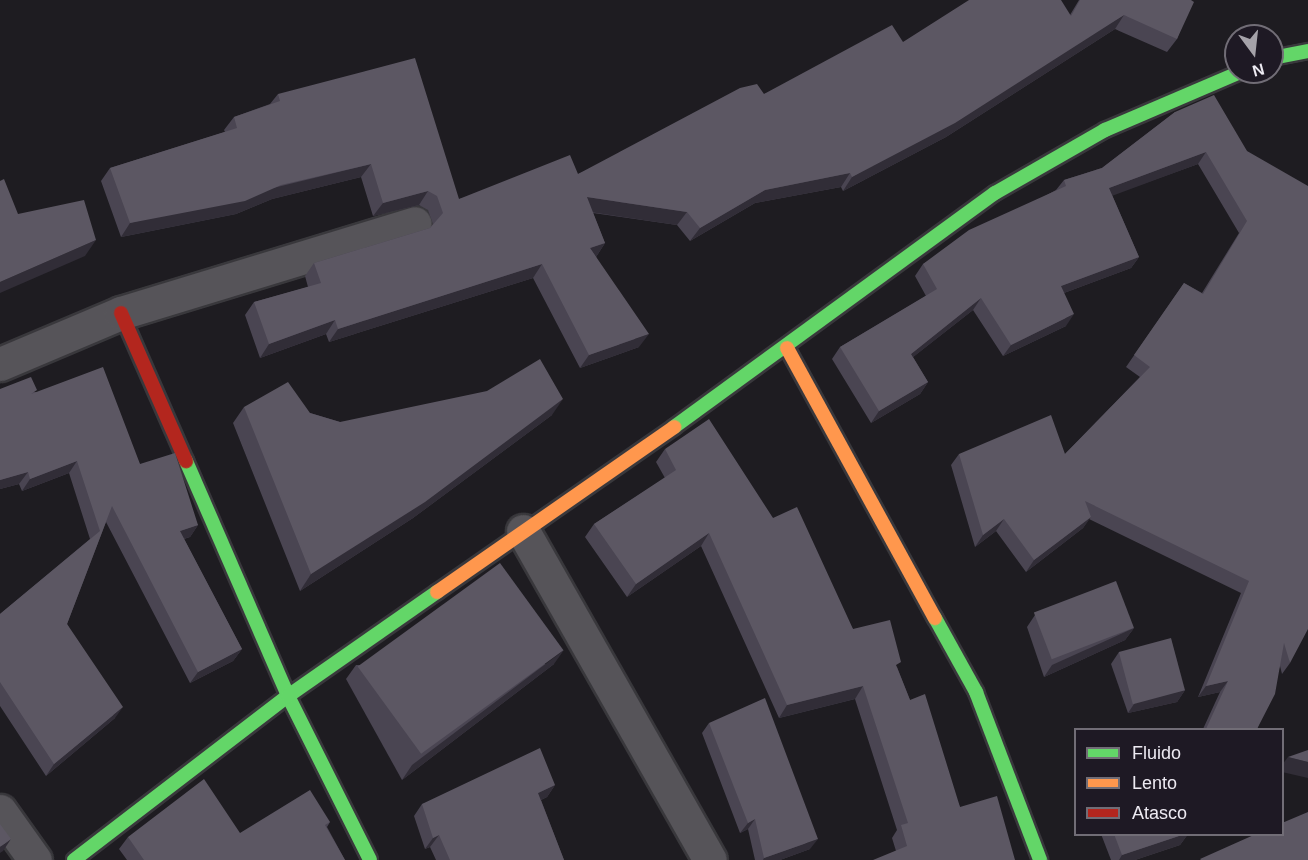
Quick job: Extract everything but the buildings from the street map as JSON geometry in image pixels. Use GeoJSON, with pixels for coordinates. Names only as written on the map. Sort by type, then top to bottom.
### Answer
{"type":"FeatureCollection","features":[{"type":"Feature","properties":{"kind":"main road"},"geometry":{"type":"LineString","coordinates":[[1284,56],[1308,51]]}},
{"type":"Feature","properties":{"kind":"main road"},"geometry":{"type":"LineString","coordinates":[[74,860],[288,696],[787,348],[995,193],[1105,130],[1224,79]]}},
{"type":"Feature","properties":{"kind":"main road"},"geometry":{"type":"LineString","coordinates":[[122,313],[288,696],[370,860]]}},
{"type":"Feature","properties":{"kind":"main road"},"geometry":{"type":"LineString","coordinates":[[787,348],[976,692],[1040,860]]}},
{"type":"Feature","properties":{"kind":"street"},"geometry":{"type":"LineString","coordinates":[[0,364],[122,313],[415,223]]}},
{"type":"Feature","properties":{"kind":"street"},"geometry":{"type":"LineString","coordinates":[[523,531],[710,860]]}},
{"type":"Feature","properties":{"kind":"street"},"geometry":{"type":"LineString","coordinates":[[0,811],[36,860]]}},
{"type":"Feature","properties":{"kind":"traffic: fast"},"geometry":{"type":"LineString","coordinates":[[1284,56],[1308,51]]}},
{"type":"Feature","properties":{"kind":"traffic: fast"},"geometry":{"type":"LineString","coordinates":[[674,427],[995,193],[1105,130],[1224,79]]}},
{"type":"Feature","properties":{"kind":"traffic: fast"},"geometry":{"type":"LineString","coordinates":[[186,461],[288,696],[370,860]]}},
{"type":"Feature","properties":{"kind":"traffic: fast"},"geometry":{"type":"LineString","coordinates":[[74,860],[288,696],[437,592]]}},
{"type":"Feature","properties":{"kind":"traffic: fast"},"geometry":{"type":"LineString","coordinates":[[935,618],[976,692],[1040,860]]}},
{"type":"Feature","properties":{"kind":"traffic: slow"},"geometry":{"type":"LineString","coordinates":[[787,348],[935,618]]}},
{"type":"Feature","properties":{"kind":"traffic: slow"},"geometry":{"type":"LineString","coordinates":[[437,592],[674,427]]}},
{"type":"Feature","properties":{"kind":"traffic: jam"},"geometry":{"type":"LineString","coordinates":[[121,313],[186,461]]}}]}
